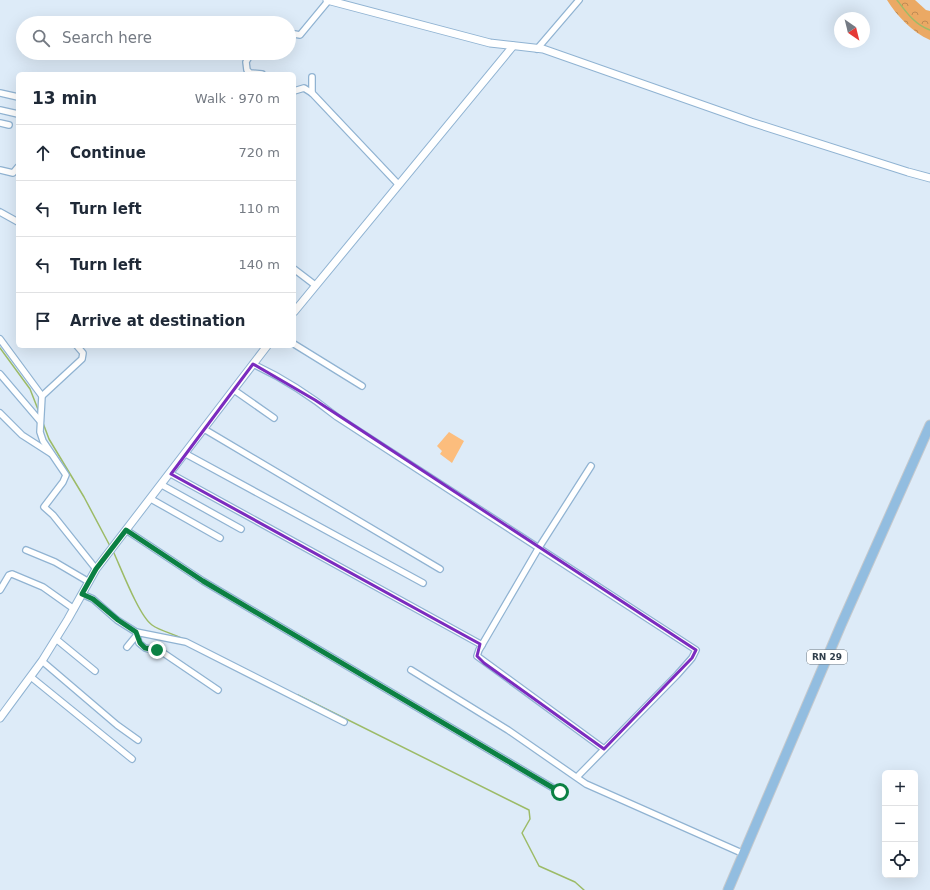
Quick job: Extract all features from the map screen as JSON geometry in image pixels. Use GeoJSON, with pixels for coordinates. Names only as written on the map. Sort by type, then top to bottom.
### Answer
{"type":"FeatureCollection","features":[{"type":"Feature","properties":{"kind":"main road","name":"RN 29"},"geometry":{"type":"LineString","coordinates":[[728,890],[841,625],[930,425]]}},
{"type":"Feature","properties":{"kind":"street"},"geometry":{"type":"LineString","coordinates":[[296,34],[300,35],[328,0],[490,43],[537,49],[590,65],[829,147],[930,178]]}},
{"type":"Feature","properties":{"kind":"street"},"geometry":{"type":"LineString","coordinates":[[537,49],[579,0]]}},
{"type":"Feature","properties":{"kind":"street"},"geometry":{"type":"LineString","coordinates":[[296,309],[513,46]]}},
{"type":"Feature","properties":{"kind":"street"},"geometry":{"type":"LineString","coordinates":[[247,60],[247,70],[249,72]]}},
{"type":"Feature","properties":{"kind":"street"},"geometry":{"type":"LineString","coordinates":[[312,77],[312,94]]}},
{"type":"Feature","properties":{"kind":"street"},"geometry":{"type":"LineString","coordinates":[[296,90],[304,88],[312,94],[398,184]]}},
{"type":"Feature","properties":{"kind":"street"},"geometry":{"type":"LineString","coordinates":[[0,93],[16,97]]}},
{"type":"Feature","properties":{"kind":"street"},"geometry":{"type":"LineString","coordinates":[[0,110],[16,114]]}},
{"type":"Feature","properties":{"kind":"street"},"geometry":{"type":"LineString","coordinates":[[0,123],[9,125]]}},
{"type":"Feature","properties":{"kind":"street"},"geometry":{"type":"LineString","coordinates":[[0,170],[12,173],[16,169]]}},
{"type":"Feature","properties":{"kind":"street"},"geometry":{"type":"LineString","coordinates":[[0,212],[16,221]]}},
{"type":"Feature","properties":{"kind":"street"},"geometry":{"type":"LineString","coordinates":[[296,271],[315,285]]}},
{"type":"Feature","properties":{"kind":"street"},"geometry":{"type":"LineString","coordinates":[[0,339],[42,396],[40,432],[52,455],[64,472],[66,479],[44,507],[53,515],[96,569]]}},
{"type":"Feature","properties":{"kind":"street"},"geometry":{"type":"LineString","coordinates":[[296,345],[362,386]]}},
{"type":"Feature","properties":{"kind":"street"},"geometry":{"type":"LineString","coordinates":[[42,396],[82,359],[83,353],[79,348]]}},
{"type":"Feature","properties":{"kind":"street"},"geometry":{"type":"LineString","coordinates":[[0,718],[42,661],[74,609],[96,569],[171,474],[265,348]]}},
{"type":"Feature","properties":{"kind":"street"},"geometry":{"type":"LineString","coordinates":[[253,364],[271,372],[315,400],[337,417],[538,549],[696,650],[687,664],[577,777]]}},
{"type":"Feature","properties":{"kind":"street"},"geometry":{"type":"LineString","coordinates":[[0,374],[40,420]]}},
{"type":"Feature","properties":{"kind":"street"},"geometry":{"type":"LineString","coordinates":[[234,390],[274,418]]}},
{"type":"Feature","properties":{"kind":"street"},"geometry":{"type":"LineString","coordinates":[[0,413],[22,435],[52,455]]}},
{"type":"Feature","properties":{"kind":"street"},"geometry":{"type":"LineString","coordinates":[[204,429],[440,569]]}},
{"type":"Feature","properties":{"kind":"street"},"geometry":{"type":"LineString","coordinates":[[186,454],[423,582]]}},
{"type":"Feature","properties":{"kind":"street"},"geometry":{"type":"LineString","coordinates":[[591,466],[538,549],[477,656],[484,663],[604,749]]}},
{"type":"Feature","properties":{"kind":"street"},"geometry":{"type":"LineString","coordinates":[[171,474],[482,645]]}},
{"type":"Feature","properties":{"kind":"street"},"geometry":{"type":"LineString","coordinates":[[162,485],[242,529]]}},
{"type":"Feature","properties":{"kind":"street"},"geometry":{"type":"LineString","coordinates":[[151,499],[220,538]]}},
{"type":"Feature","properties":{"kind":"street"},"geometry":{"type":"LineString","coordinates":[[126,530],[203,581],[560,792]]}},
{"type":"Feature","properties":{"kind":"street"},"geometry":{"type":"LineString","coordinates":[[26,550],[56,562],[89,582]]}},
{"type":"Feature","properties":{"kind":"street"},"geometry":{"type":"LineString","coordinates":[[0,590],[9,575],[12,574],[43,587],[74,609]]}},
{"type":"Feature","properties":{"kind":"street"},"geometry":{"type":"LineString","coordinates":[[82,594],[93,599],[136,634],[140,643],[145,648],[162,652],[218,690]]}},
{"type":"Feature","properties":{"kind":"street"},"geometry":{"type":"LineString","coordinates":[[127,647],[136,634]]}},
{"type":"Feature","properties":{"kind":"street"},"geometry":{"type":"LineString","coordinates":[[136,634],[186,642],[344,722]]}},
{"type":"Feature","properties":{"kind":"street"},"geometry":{"type":"LineString","coordinates":[[56,639],[95,671]]}},
{"type":"Feature","properties":{"kind":"street"},"geometry":{"type":"LineString","coordinates":[[42,661],[117,725],[138,740]]}},
{"type":"Feature","properties":{"kind":"street"},"geometry":{"type":"LineString","coordinates":[[411,670],[508,730],[586,784],[744,854]]}},
{"type":"Feature","properties":{"kind":"street"},"geometry":{"type":"LineString","coordinates":[[31,677],[132,759]]}},
{"type":"Feature","properties":{"kind":"highlighted area"},"geometry":{"type":"Polygon","coordinates":[[[253,364],[315,400],[696,650],[692,658],[604,749],[484,663],[477,656],[480,644],[171,474],[253,364]]]}},
{"type":"Feature","properties":{"kind":"shaded area"},"geometry":{"type":"Polygon","coordinates":[[[449,432],[464,441],[452,463],[440,454],[442,451],[437,446],[449,432]]]}},
{"type":"Feature","properties":{"kind":"green space"},"geometry":{"type":"Polygon","coordinates":[[[887,0],[915,0],[926,10],[930,11],[930,40],[917,33],[906,23],[895,12],[887,0]]]}},
{"type":"Feature","properties":{"kind":"waterway"},"geometry":{"type":"LineString","coordinates":[[897,0],[915,21],[930,30]]}},
{"type":"Feature","properties":{"kind":"waterway"},"geometry":{"type":"LineString","coordinates":[[0,348],[30,389],[39,412]]}},
{"type":"Feature","properties":{"kind":"waterway"},"geometry":{"type":"LineString","coordinates":[[43,423],[49,439],[84,497],[110,546]]}},
{"type":"Feature","properties":{"kind":"waterway"},"geometry":{"type":"LineString","coordinates":[[113,551],[125,580],[147,620],[152,625],[183,639]]}},
{"type":"Feature","properties":{"kind":"waterway"},"geometry":{"type":"LineString","coordinates":[[298,695],[529,810],[530,819],[522,833],[539,866],[575,882],[584,890]]}},
{"type":"Feature","properties":{"kind":"route"},"geometry":{"type":"LineString","coordinates":[[157,650],[145,648],[136,636],[136,632],[129,629],[93,599],[82,594],[96,569],[126,530],[175,561],[184,569],[203,581],[560,792]]}}]}
